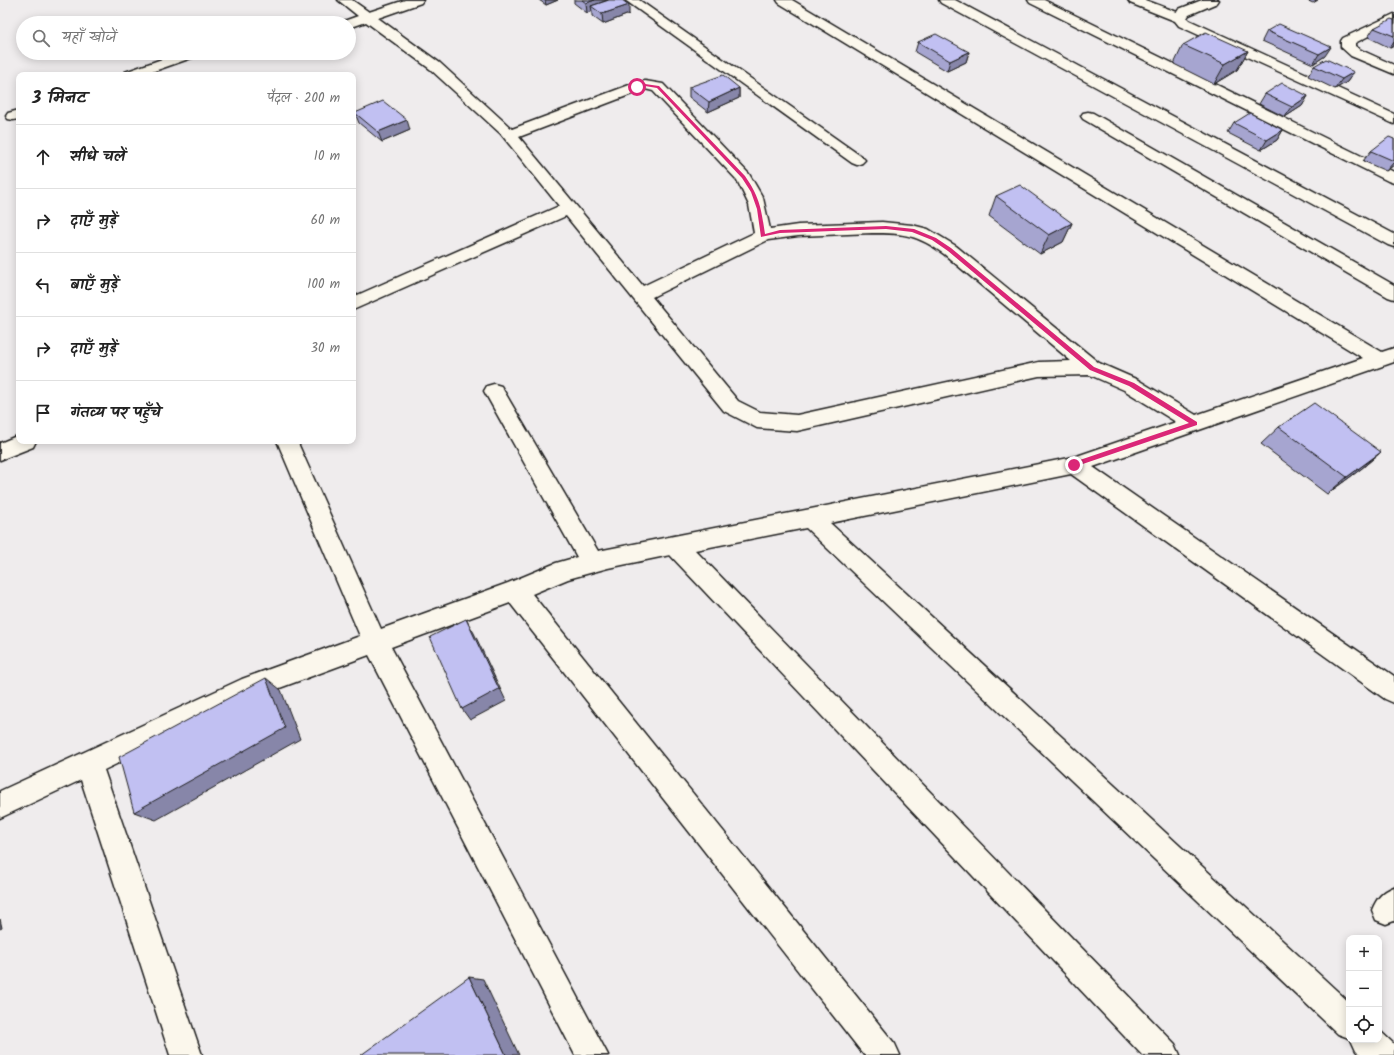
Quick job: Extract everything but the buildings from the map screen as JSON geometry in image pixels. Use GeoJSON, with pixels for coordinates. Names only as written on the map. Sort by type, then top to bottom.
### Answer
{"type":"FeatureCollection","features":[{"type":"Feature","properties":{"kind":"street"},"geometry":{"type":"LineString","coordinates":[[344,0],[435,66],[509,135],[731,406],[757,420],[797,423],[1040,369],[1092,368]]}},
{"type":"Feature","properties":{"kind":"street"},"geometry":{"type":"LineString","coordinates":[[631,0],[857,160]]}},
{"type":"Feature","properties":{"kind":"street"},"geometry":{"type":"LineString","coordinates":[[783,0],[1387,358]]}},
{"type":"Feature","properties":{"kind":"street"},"geometry":{"type":"LineString","coordinates":[[945,0],[1394,241]]}},
{"type":"Feature","properties":{"kind":"street"},"geometry":{"type":"LineString","coordinates":[[1034,0],[1394,178]]}},
{"type":"Feature","properties":{"kind":"street"},"geometry":{"type":"LineString","coordinates":[[1134,0],[1180,18],[1184,23],[1394,120]]}},
{"type":"Feature","properties":{"kind":"street"},"geometry":{"type":"LineString","coordinates":[[1180,18],[1184,12],[1213,0]]}},
{"type":"Feature","properties":{"kind":"street"},"geometry":{"type":"LineString","coordinates":[[356,22],[410,1]]}},
{"type":"Feature","properties":{"kind":"street"},"geometry":{"type":"LineString","coordinates":[[1394,18],[1348,41],[1348,47],[1356,53],[1394,70]]}},
{"type":"Feature","properties":{"kind":"street"},"geometry":{"type":"LineString","coordinates":[[138,72],[172,60]]}},
{"type":"Feature","properties":{"kind":"street"},"geometry":{"type":"LineString","coordinates":[[509,135],[637,87],[645,85],[658,87],[744,177],[754,192],[763,236]]}},
{"type":"Feature","properties":{"kind":"street"},"geometry":{"type":"LineString","coordinates":[[1088,116],[1394,293]]}},
{"type":"Feature","properties":{"kind":"street"},"geometry":{"type":"LineString","coordinates":[[356,303],[569,208]]}},
{"type":"Feature","properties":{"kind":"street"},"geometry":{"type":"LineString","coordinates":[[640,295],[763,236],[780,232],[886,227],[912,230],[934,239],[950,250],[1092,368],[1132,385],[1195,424]]}},
{"type":"Feature","properties":{"kind":"street"},"geometry":{"type":"LineString","coordinates":[[0,805],[251,687],[515,591],[564,570],[592,562],[1074,465],[1387,358]]}},
{"type":"Feature","properties":{"kind":"street"},"geometry":{"type":"LineString","coordinates":[[494,391],[592,562]]}},
{"type":"Feature","properties":{"kind":"street"},"geometry":{"type":"LineString","coordinates":[[0,452],[19,444]]}},
{"type":"Feature","properties":{"kind":"street"},"geometry":{"type":"LineString","coordinates":[[287,444],[375,642],[592,1055]]}},
{"type":"Feature","properties":{"kind":"street"},"geometry":{"type":"LineString","coordinates":[[1074,465],[1394,691]]}},
{"type":"Feature","properties":{"kind":"street"},"geometry":{"type":"LineString","coordinates":[[810,518],[1346,1020]]}},
{"type":"Feature","properties":{"kind":"street"},"geometry":{"type":"LineString","coordinates":[[675,545],[1164,1055]]}},
{"type":"Feature","properties":{"kind":"street"},"geometry":{"type":"LineString","coordinates":[[515,591],[884,1055]]}},
{"type":"Feature","properties":{"kind":"street"},"geometry":{"type":"LineString","coordinates":[[89,764],[186,1055]]}},
{"type":"Feature","properties":{"kind":"street"},"geometry":{"type":"LineString","coordinates":[[1370,1043],[1383,1055]]}},
{"type":"Feature","properties":{"kind":"route"},"geometry":{"type":"LineString","coordinates":[[637,87],[645,85],[658,87],[744,177],[754,192],[759,209],[763,236],[780,232],[886,227],[912,230],[934,239],[950,250],[1092,368],[1132,385],[1195,424],[1074,465]]}}]}
